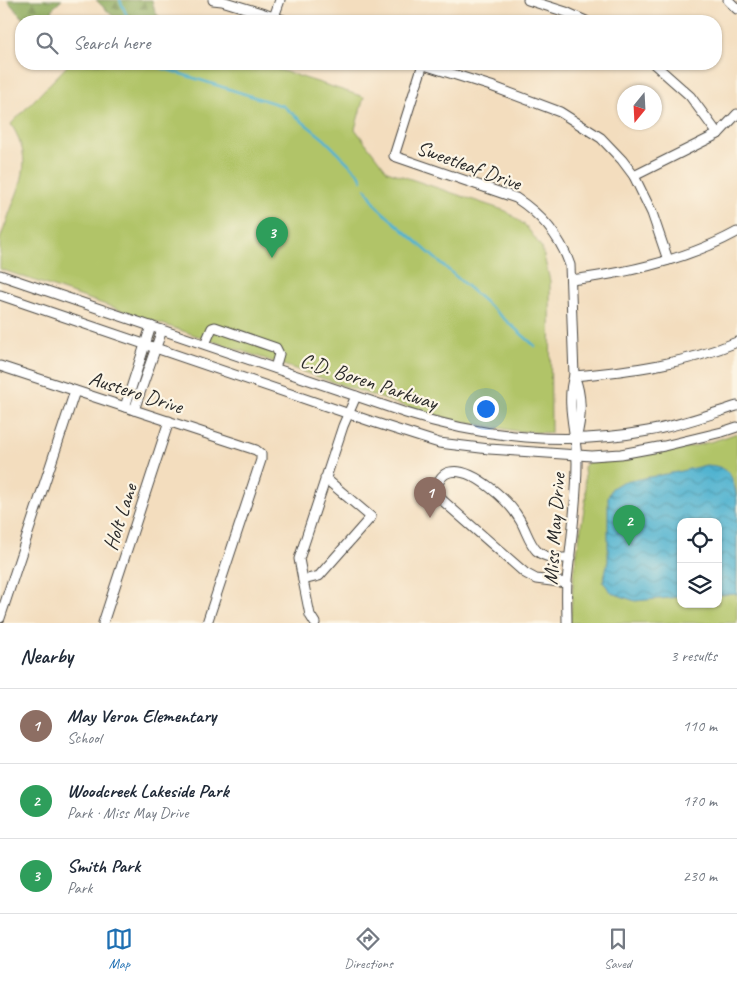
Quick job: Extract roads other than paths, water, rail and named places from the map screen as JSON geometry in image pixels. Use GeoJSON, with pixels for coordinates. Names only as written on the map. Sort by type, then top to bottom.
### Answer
{"type":"FeatureCollection","features":[{"type":"Feature","properties":{"kind":"street"},"geometry":{"type":"LineString","coordinates":[[214,0],[268,15]]}},
{"type":"Feature","properties":{"kind":"street"},"geometry":{"type":"LineString","coordinates":[[275,15],[280,0]]}},
{"type":"Feature","properties":{"kind":"street"},"geometry":{"type":"LineString","coordinates":[[528,0],[573,15]]}},
{"type":"Feature","properties":{"kind":"street"},"geometry":{"type":"LineString","coordinates":[[728,0],[737,9]]}},
{"type":"Feature","properties":{"kind":"street","name":"Sweetleaf Drive"},"geometry":{"type":"LineString","coordinates":[[420,70],[394,156],[516,198],[548,224],[564,250],[570,266],[574,376],[578,385],[580,425],[576,438]]}},
{"type":"Feature","properties":{"kind":"street"},"geometry":{"type":"LineString","coordinates":[[441,70],[491,86],[560,112],[601,138],[634,176],[652,213],[668,260]]}},
{"type":"Feature","properties":{"kind":"street"},"geometry":{"type":"LineString","coordinates":[[661,70],[690,96],[718,134]]}},
{"type":"Feature","properties":{"kind":"street"},"geometry":{"type":"LineString","coordinates":[[634,176],[718,134],[737,114]]}},
{"type":"Feature","properties":{"kind":"street"},"geometry":{"type":"LineString","coordinates":[[571,280],[638,270],[720,241],[737,232]]}},
{"type":"Feature","properties":{"kind":"street","name":"C.D. Boren Parkway"},"geometry":{"type":"LineString","coordinates":[[0,274],[425,419],[468,429],[520,436],[590,438],[650,431],[737,406]]}},
{"type":"Feature","properties":{"kind":"street","name":"C.D. Boren Parkway"},"geometry":{"type":"LineString","coordinates":[[0,295],[348,414],[439,443],[489,449],[576,455],[621,454],[664,446],[737,427]]}},
{"type":"Feature","properties":{"kind":"street"},"geometry":{"type":"LineString","coordinates":[[129,408],[151,326]]}},
{"type":"Feature","properties":{"kind":"street"},"geometry":{"type":"LineString","coordinates":[[205,344],[210,331],[215,327],[278,350],[276,368]]}},
{"type":"Feature","properties":{"kind":"street"},"geometry":{"type":"LineString","coordinates":[[129,408],[162,330]]}},
{"type":"Feature","properties":{"kind":"street"},"geometry":{"type":"LineString","coordinates":[[574,376],[631,371],[658,366],[709,353],[737,342]]}},
{"type":"Feature","properties":{"kind":"street","name":"Austero Drive"},"geometry":{"type":"LineString","coordinates":[[0,366],[256,450],[260,454],[261,460],[207,623]]}},
{"type":"Feature","properties":{"kind":"street"},"geometry":{"type":"LineString","coordinates":[[0,618],[75,391]]}},
{"type":"Feature","properties":{"kind":"street"},"geometry":{"type":"LineString","coordinates":[[315,623],[310,615],[299,559],[348,414],[356,396]]}},
{"type":"Feature","properties":{"kind":"street","name":"Holt Lane"},"geometry":{"type":"LineString","coordinates":[[103,623],[169,422]]}},
{"type":"Feature","properties":{"kind":"street","name":"Miss May Drive"},"geometry":{"type":"LineString","coordinates":[[567,623],[567,583],[575,506],[576,438]]}},
{"type":"Feature","properties":{"kind":"street"},"geometry":{"type":"LineString","coordinates":[[567,583],[536,579],[525,573],[442,500],[437,489],[440,478],[446,473],[456,472],[486,484],[510,505],[521,521],[534,548],[552,558],[570,558]]}},
{"type":"Feature","properties":{"kind":"street"},"geometry":{"type":"LineString","coordinates":[[304,580],[319,576],[371,517],[326,478]]}},
{"type":"Feature","properties":{"kind":"water"},"geometry":{"type":"Polygon","coordinates":[[[706,465],[714,466],[726,470],[732,479],[737,499],[737,594],[722,595],[722,518],[677,518],[677,597],[635,601],[612,593],[603,582],[608,561],[608,497],[612,488],[622,482],[706,465]]]}},
{"type":"Feature","properties":{"kind":"waterway"},"geometry":{"type":"LineString","coordinates":[[120,0],[126,15]]}},
{"type":"Feature","properties":{"kind":"waterway"},"geometry":{"type":"LineString","coordinates":[[168,70],[283,106],[324,139],[359,174],[362,180]]}},
{"type":"Feature","properties":{"kind":"waterway"},"geometry":{"type":"LineString","coordinates":[[366,189],[378,208],[535,346]]}},
{"type":"Feature","properties":{"kind":"place","name":"Smith Park"},"geometry":{"type":"Point","coordinates":[272,258]}},
{"type":"Feature","properties":{"kind":"place","name":"May Veron Elementary"},"geometry":{"type":"Point","coordinates":[430,518]}},
{"type":"Feature","properties":{"kind":"place","name":"Woodcreek Lakeside Park"},"geometry":{"type":"Point","coordinates":[629,546]}}]}
